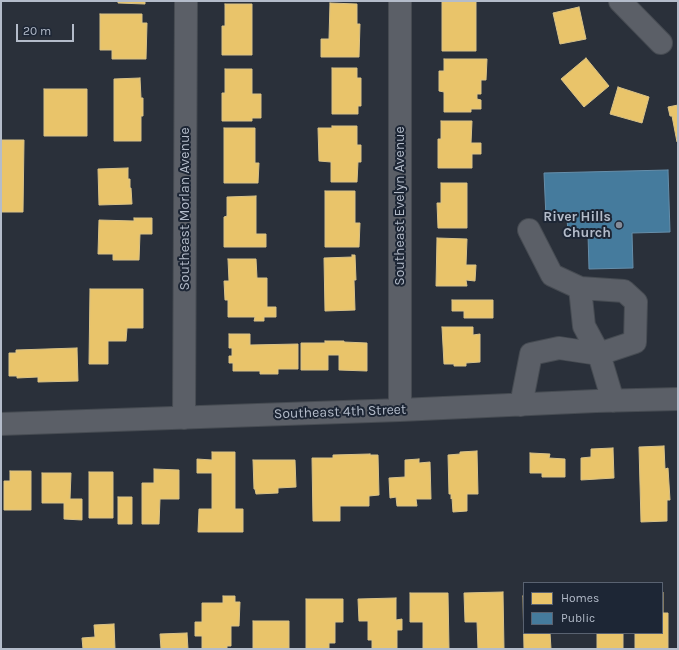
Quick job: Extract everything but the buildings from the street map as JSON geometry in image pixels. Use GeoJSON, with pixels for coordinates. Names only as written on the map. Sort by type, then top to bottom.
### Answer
{"type":"FeatureCollection","features":[{"type":"Feature","properties":{"kind":"street","name":"Southeast Morlan Avenue"},"geometry":{"type":"LineString","coordinates":[[184,418],[186,1]]}},
{"type":"Feature","properties":{"kind":"street","name":"Southeast Evelyn Avenue"},"geometry":{"type":"LineString","coordinates":[[400,1],[400,410]]}},
{"type":"Feature","properties":{"kind":"street"},"geometry":{"type":"LineString","coordinates":[[620,1],[661,44]]}},
{"type":"Feature","properties":{"kind":"street"},"geometry":{"type":"LineString","coordinates":[[521,405],[531,354],[559,348],[599,354],[635,342],[636,302],[624,291],[580,288],[552,276],[529,230]]}},
{"type":"Feature","properties":{"kind":"street"},"geometry":{"type":"LineString","coordinates":[[580,288],[584,326],[599,354],[613,401]]}},
{"type":"Feature","properties":{"kind":"street","name":"Southeast 4th Street"},"geometry":{"type":"LineString","coordinates":[[1,424],[678,399]]}},
{"type":"Feature","properties":{"kind":"place","name":"River Hills Church"},"geometry":{"type":"Point","coordinates":[619,225]}}]}
